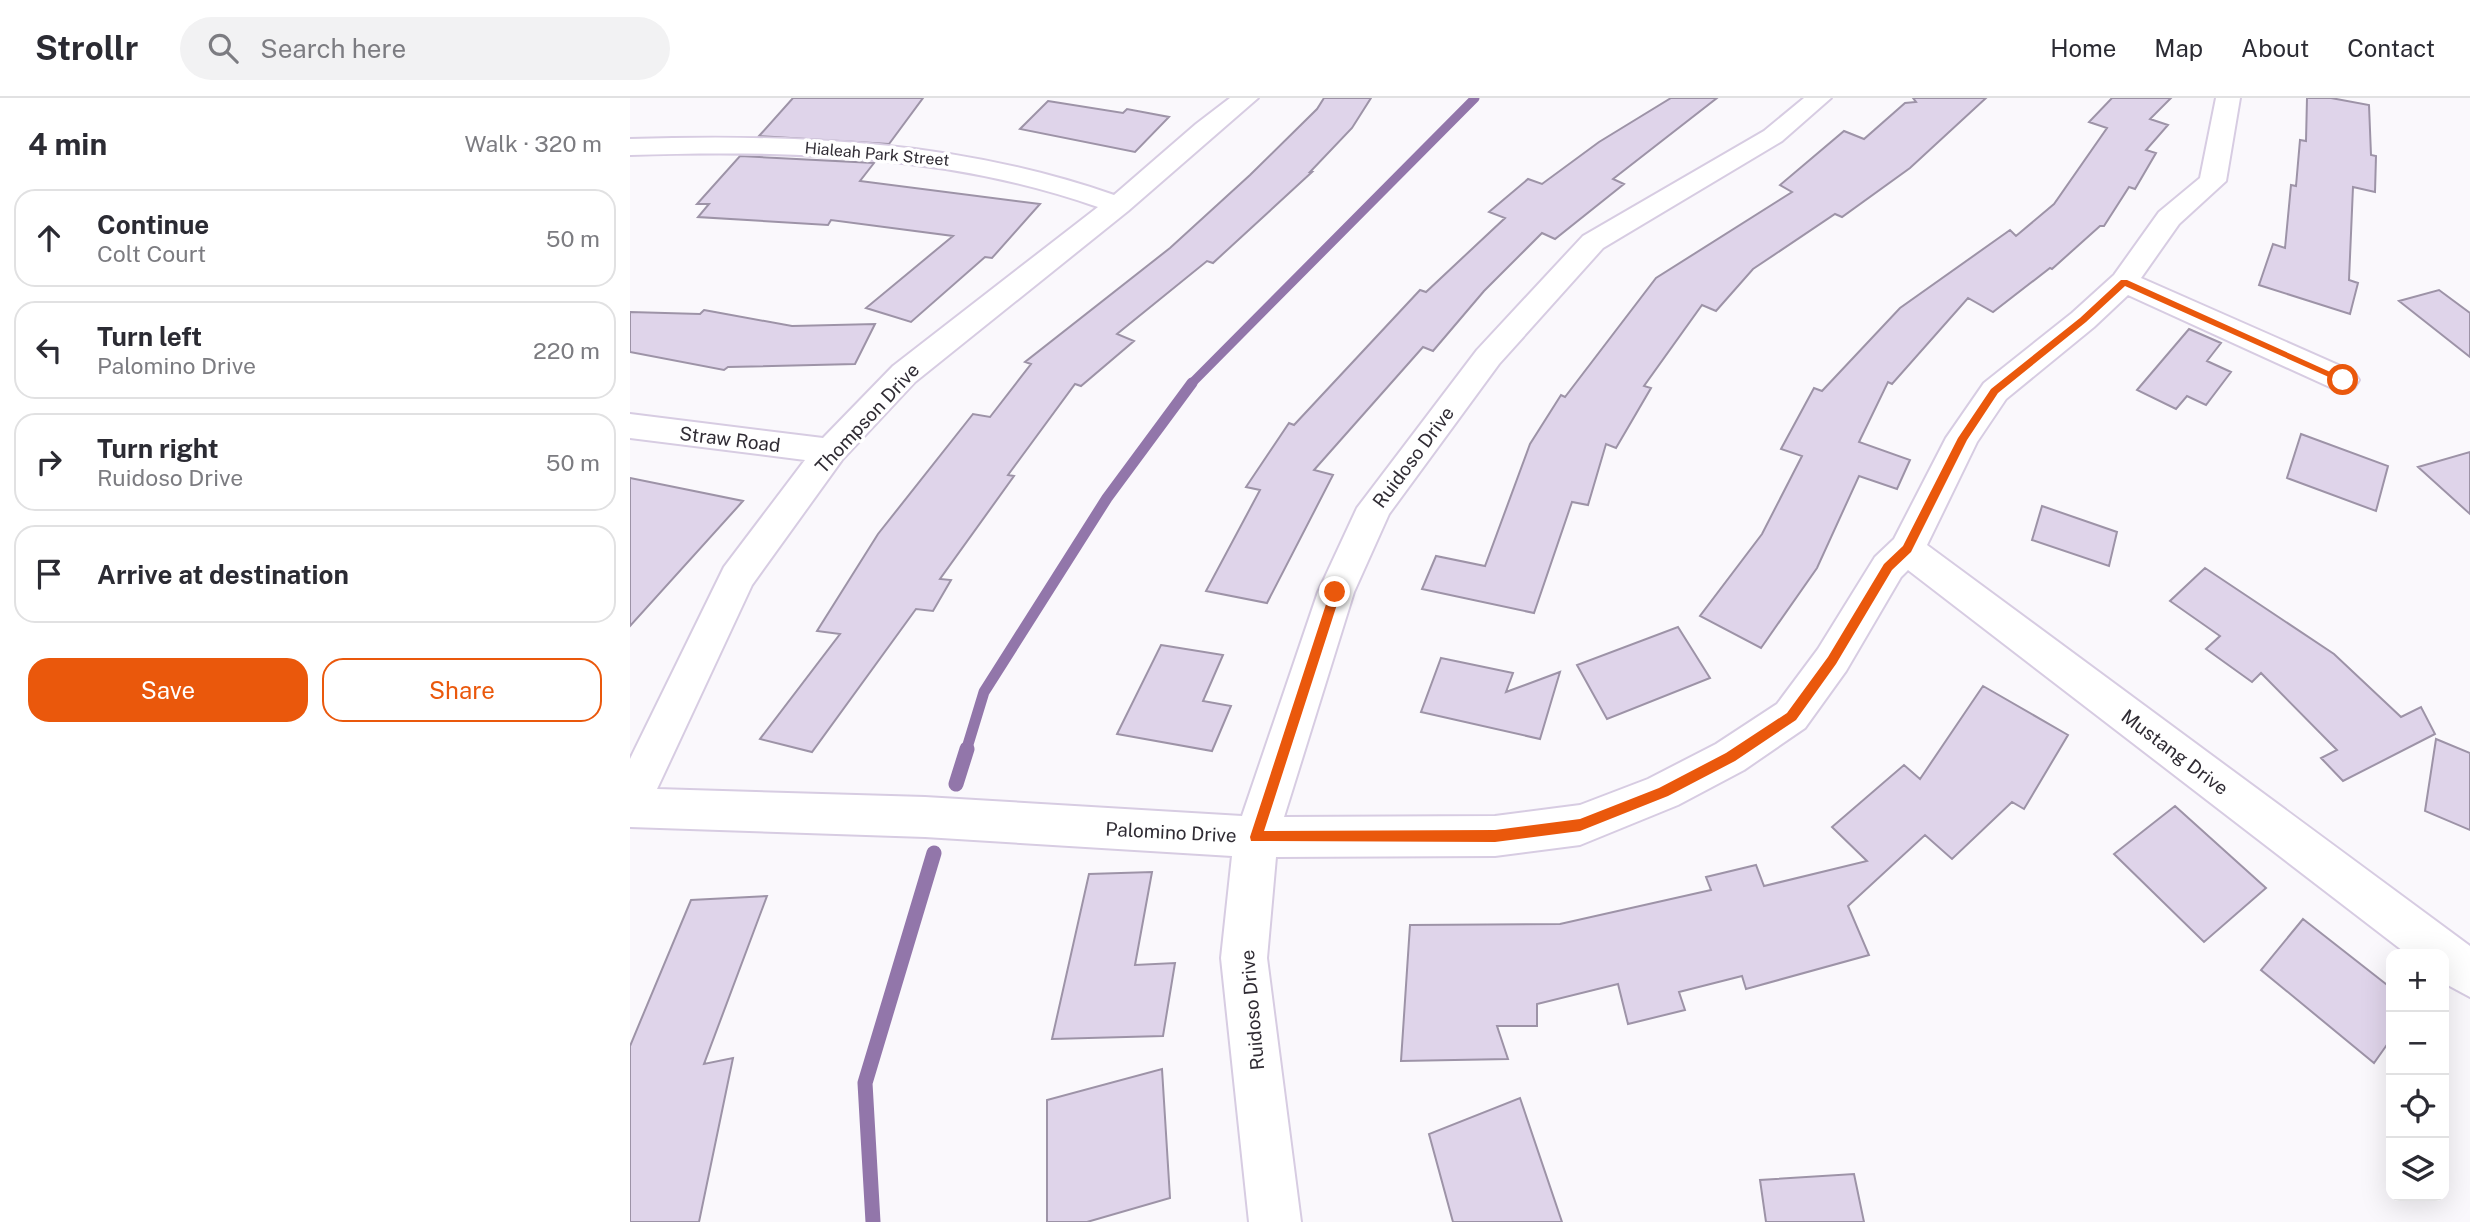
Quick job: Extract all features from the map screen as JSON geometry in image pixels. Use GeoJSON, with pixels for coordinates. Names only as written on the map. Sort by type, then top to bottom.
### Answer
{"type":"FeatureCollection","features":[{"type":"Feature","properties":{"kind":"street","name":"Thompson Drive"},"geometry":{"type":"LineString","coordinates":[[630,803],[737,577],[830,452],[904,374],[1118,205],[1246,98]]}},
{"type":"Feature","properties":{"kind":"street","name":"Ruidoso Drive"},"geometry":{"type":"LineString","coordinates":[[1275,1222],[1244,958],[1256,837],[1335,592],[1374,508],[1479,368],[1551,285],[1593,242],[1657,201],[1773,136],[1819,98]]}},
{"type":"Feature","properties":{"kind":"street","name":"Palomino Drive"},"geometry":{"type":"LineString","coordinates":[[630,808],[925,817],[1256,837],[1495,836],[1580,825],[1663,792],[1730,757],[1791,716],[1832,660],[1888,567],[1907,549],[1963,438],[1995,391],[2083,320],[2124,282],[2169,218],[2213,181],[2228,98]]}},
{"type":"Feature","properties":{"kind":"street","name":"Hialeah Park Street"},"geometry":{"type":"LineString","coordinates":[[630,147],[786,145],[950,160],[1029,176],[1118,205]]}},
{"type":"Feature","properties":{"kind":"street"},"geometry":{"type":"LineString","coordinates":[[2124,282],[2343,380]]}},
{"type":"Feature","properties":{"kind":"street","name":"Straw Road"},"geometry":{"type":"LineString","coordinates":[[630,426],[830,452]]}},
{"type":"Feature","properties":{"kind":"street","name":"Mustang Drive"},"geometry":{"type":"LineString","coordinates":[[1907,549],[2470,974]]}},
{"type":"Feature","properties":{"kind":"building"},"geometry":{"type":"Polygon","coordinates":[[[793,98],[923,98],[889,144],[759,136],[793,98]]]}},
{"type":"Feature","properties":{"kind":"building"},"geometry":{"type":"Polygon","coordinates":[[[1324,98],[1371,98],[1352,128],[1312,172],[1213,263],[1207,261],[1117,334],[1134,341],[1081,386],[1075,384],[1008,475],[1014,476],[940,579],[951,580],[933,611],[916,609],[812,752],[760,739],[840,634],[817,631],[878,534],[973,414],[990,417],[1031,364],[1025,362],[1170,248],[1250,175],[1317,109],[1324,98]]]}},
{"type":"Feature","properties":{"kind":"building"},"geometry":{"type":"Polygon","coordinates":[[[1671,98],[1717,98],[1613,179],[1624,184],[1555,239],[1542,233],[1484,291],[1433,351],[1423,347],[1314,470],[1333,475],[1267,603],[1206,591],[1260,490],[1246,487],[1289,423],[1294,425],[1420,290],[1426,292],[1505,218],[1489,212],[1528,179],[1542,184],[1599,142],[1671,98]]]}},
{"type":"Feature","properties":{"kind":"building"},"geometry":{"type":"Polygon","coordinates":[[[1913,98],[1986,98],[1910,168],[1842,217],[1835,214],[1753,269],[1716,311],[1702,305],[1644,386],[1651,388],[1616,448],[1606,444],[1588,505],[1572,502],[1534,613],[1422,589],[1436,556],[1485,566],[1530,444],[1561,395],[1565,397],[1656,278],[1792,192],[1780,185],[1844,131],[1864,139],[1905,103],[1916,102],[1913,98]]]}},
{"type":"Feature","properties":{"kind":"building"},"geometry":{"type":"Polygon","coordinates":[[[2112,98],[2171,98],[2150,119],[2168,125],[2146,150],[2156,153],[2135,189],[2129,187],[2104,226],[2100,226],[2052,269],[1993,312],[1968,298],[1892,384],[1888,382],[1859,442],[1910,460],[1897,489],[1859,476],[1817,568],[1761,648],[1700,616],[1762,534],[1802,456],[1781,449],[1814,388],[1822,391],[1900,308],[2010,230],[2016,236],[2054,204],[2107,128],[2089,122],[2112,98]]]}},
{"type":"Feature","properties":{"kind":"building"},"geometry":{"type":"Polygon","coordinates":[[[2307,98],[2331,98],[2369,105],[2371,155],[2376,156],[2375,192],[2353,187],[2349,280],[2358,283],[2350,314],[2259,285],[2273,244],[2285,248],[2291,185],[2296,186],[2300,140],[2306,141],[2307,98]]]}},
{"type":"Feature","properties":{"kind":"building"},"geometry":{"type":"Polygon","coordinates":[[[1048,101],[1123,113],[1127,109],[1169,117],[1135,152],[1020,129],[1048,101]]]}},
{"type":"Feature","properties":{"kind":"building"},"geometry":{"type":"Polygon","coordinates":[[[740,156],[874,163],[860,181],[1040,204],[992,258],[985,257],[911,322],[866,308],[953,236],[831,220],[828,225],[698,217],[709,204],[697,204],[740,156]]]}},
{"type":"Feature","properties":{"kind":"building"},"geometry":{"type":"Polygon","coordinates":[[[2439,290],[2470,313],[2470,357],[2399,301],[2439,290]]]}},
{"type":"Feature","properties":{"kind":"building"},"geometry":{"type":"Polygon","coordinates":[[[704,310],[792,326],[875,324],[855,364],[728,367],[724,370],[630,352],[630,312],[700,314],[704,310]]]}},
{"type":"Feature","properties":{"kind":"building"},"geometry":{"type":"Polygon","coordinates":[[[2189,329],[2221,343],[2207,361],[2231,372],[2206,405],[2187,396],[2176,409],[2137,390],[2189,329]]]}},
{"type":"Feature","properties":{"kind":"building"},"geometry":{"type":"Polygon","coordinates":[[[2301,434],[2388,466],[2376,511],[2287,478],[2301,434]]]}},
{"type":"Feature","properties":{"kind":"building"},"geometry":{"type":"Polygon","coordinates":[[[2470,452],[2470,514],[2418,467],[2470,452]]]}},
{"type":"Feature","properties":{"kind":"building"},"geometry":{"type":"Polygon","coordinates":[[[630,478],[743,501],[630,626],[630,478]]]}},
{"type":"Feature","properties":{"kind":"building"},"geometry":{"type":"Polygon","coordinates":[[[2042,506],[2117,532],[2109,566],[2032,540],[2042,506]]]}},
{"type":"Feature","properties":{"kind":"building"},"geometry":{"type":"Polygon","coordinates":[[[2205,568],[2334,654],[2401,717],[2421,707],[2435,734],[2343,781],[2321,758],[2337,750],[2261,673],[2252,682],[2206,649],[2220,636],[2170,601],[2205,568]]]}},
{"type":"Feature","properties":{"kind":"building"},"geometry":{"type":"Polygon","coordinates":[[[1678,627],[1710,678],[1607,719],[1577,665],[1678,627]]]}},
{"type":"Feature","properties":{"kind":"building"},"geometry":{"type":"Polygon","coordinates":[[[1161,645],[1223,655],[1203,701],[1231,706],[1212,751],[1117,734],[1161,645]]]}},
{"type":"Feature","properties":{"kind":"building"},"geometry":{"type":"Polygon","coordinates":[[[1441,658],[1513,673],[1506,692],[1560,672],[1540,739],[1421,712],[1441,658]]]}},
{"type":"Feature","properties":{"kind":"building"},"geometry":{"type":"Polygon","coordinates":[[[1983,686],[2068,735],[2024,809],[2012,802],[1952,859],[1925,835],[1848,906],[1869,955],[1746,989],[1742,976],[1679,992],[1685,1010],[1628,1024],[1618,984],[1537,1004],[1537,1026],[1497,1026],[1508,1059],[1401,1061],[1410,925],[1560,924],[1711,890],[1706,877],[1756,865],[1764,886],[1867,861],[1832,827],[1904,765],[1920,779],[1983,686]]]}},
{"type":"Feature","properties":{"kind":"building"},"geometry":{"type":"Polygon","coordinates":[[[2436,739],[2470,753],[2470,830],[2425,811],[2436,739]]]}},
{"type":"Feature","properties":{"kind":"building"},"geometry":{"type":"Polygon","coordinates":[[[2175,806],[2266,888],[2204,942],[2114,854],[2175,806]]]}},
{"type":"Feature","properties":{"kind":"building"},"geometry":{"type":"Polygon","coordinates":[[[1152,872],[1135,965],[1175,963],[1163,1036],[1052,1039],[1089,874],[1152,872]]]}},
{"type":"Feature","properties":{"kind":"building"},"geometry":{"type":"Polygon","coordinates":[[[767,896],[704,1064],[733,1058],[699,1222],[630,1222],[630,1046],[691,900],[767,896]]]}},
{"type":"Feature","properties":{"kind":"building"},"geometry":{"type":"Polygon","coordinates":[[[2303,919],[2386,984],[2386,1046],[2374,1063],[2261,970],[2303,919]]]}},
{"type":"Feature","properties":{"kind":"building"},"geometry":{"type":"Polygon","coordinates":[[[1162,1069],[1170,1198],[1087,1222],[1047,1222],[1047,1100],[1162,1069]]]}},
{"type":"Feature","properties":{"kind":"building"},"geometry":{"type":"Polygon","coordinates":[[[1520,1098],[1562,1222],[1453,1222],[1429,1134],[1520,1098]]]}},
{"type":"Feature","properties":{"kind":"building"},"geometry":{"type":"Polygon","coordinates":[[[1854,1174],[1864,1222],[1766,1222],[1760,1180],[1854,1174]]]}},
{"type":"Feature","properties":{"kind":"waterway"},"geometry":{"type":"LineString","coordinates":[[1191,384],[1475,98]]}},
{"type":"Feature","properties":{"kind":"waterway"},"geometry":{"type":"LineString","coordinates":[[966,751],[984,692],[1107,498],[1192,383]]}},
{"type":"Feature","properties":{"kind":"waterway"},"geometry":{"type":"LineString","coordinates":[[956,784],[967,749]]}},
{"type":"Feature","properties":{"kind":"waterway"},"geometry":{"type":"LineString","coordinates":[[873,1222],[865,1083],[934,853]]}},
{"type":"Feature","properties":{"kind":"route"},"geometry":{"type":"LineString","coordinates":[[1335,592],[1256,837],[1495,836],[1580,825],[1663,792],[1730,757],[1791,716],[1832,660],[1888,567],[1907,549],[1963,438],[1995,391],[2083,320],[2124,282],[2343,380]]}}]}
